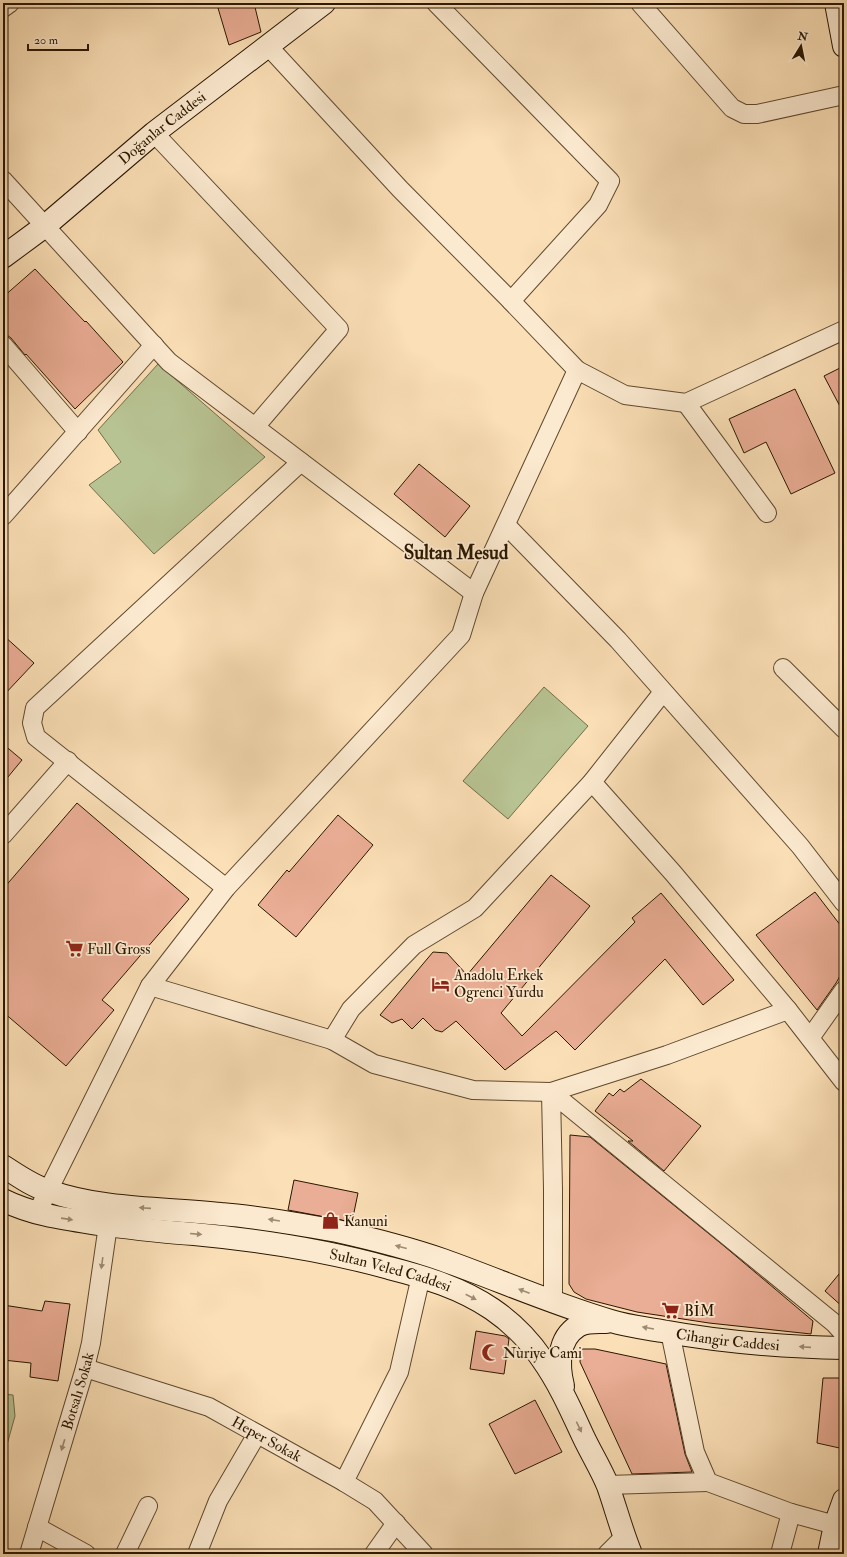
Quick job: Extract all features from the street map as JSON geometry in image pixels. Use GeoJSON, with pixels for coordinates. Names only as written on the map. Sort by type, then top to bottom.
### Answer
{"type":"FeatureCollection","features":[{"type":"Feature","properties":{"kind":"main road","name":"Doğanlar Caddesi"},"geometry":{"type":"LineString","coordinates":[[3,257],[45,226],[154,133],[324,3]]}},
{"type":"Feature","properties":{"kind":"main road"},"geometry":{"type":"LineString","coordinates":[[836,3],[844,46]]}},
{"type":"Feature","properties":{"kind":"main road","name":"Sultan Veled Caddesi"},"geometry":{"type":"LineString","coordinates":[[3,1166],[48,1191],[74,1198],[103,1203],[256,1217],[353,1235],[405,1248],[443,1260],[553,1303],[613,1322]]}},
{"type":"Feature","properties":{"kind":"main road","name":"Sultan Veled Caddesi"},"geometry":{"type":"LineString","coordinates":[[3,1200],[15,1206],[58,1218],[108,1225],[207,1235],[314,1250],[421,1276],[449,1286],[473,1298],[491,1308],[508,1321],[542,1358],[569,1407],[607,1485],[627,1546]]}},
{"type":"Feature","properties":{"kind":"main road"},"geometry":{"type":"LineString","coordinates":[[569,1407],[561,1377],[559,1360],[562,1346],[568,1336],[578,1326],[590,1322],[613,1322]]}},
{"type":"Feature","properties":{"kind":"main road","name":"Cihangir Caddesi"},"geometry":{"type":"LineString","coordinates":[[613,1322],[742,1342],[844,1348]]}},
{"type":"Feature","properties":{"kind":"main road"},"geometry":{"type":"LineString","coordinates":[[829,1554],[830,1546],[839,1523],[844,1500]]}},
{"type":"Feature","properties":{"kind":"street"},"geometry":{"type":"LineString","coordinates":[[3,8],[10,3]]}},
{"type":"Feature","properties":{"kind":"street"},"geometry":{"type":"LineString","coordinates":[[436,3],[610,181],[598,205],[511,300]]}},
{"type":"Feature","properties":{"kind":"street"},"geometry":{"type":"LineString","coordinates":[[640,3],[732,108],[744,114],[757,114],[844,95]]}},
{"type":"Feature","properties":{"kind":"street"},"geometry":{"type":"LineString","coordinates":[[268,46],[400,188],[511,300],[577,370],[625,395],[686,403],[844,330]]}},
{"type":"Feature","properties":{"kind":"street"},"geometry":{"type":"LineString","coordinates":[[154,133],[339,329],[255,427]]}},
{"type":"Feature","properties":{"kind":"street"},"geometry":{"type":"LineString","coordinates":[[3,180],[170,362],[474,593]]}},
{"type":"Feature","properties":{"kind":"street"},"geometry":{"type":"LineString","coordinates":[[3,516],[154,345]]}},
{"type":"Feature","properties":{"kind":"street"},"geometry":{"type":"LineString","coordinates":[[6,354],[78,432]]}},
{"type":"Feature","properties":{"kind":"street"},"geometry":{"type":"LineString","coordinates":[[37,1213],[150,986],[226,888],[461,635],[474,593],[577,370]]}},
{"type":"Feature","properties":{"kind":"street"},"geometry":{"type":"LineString","coordinates":[[686,403],[767,513]]}},
{"type":"Feature","properties":{"kind":"street"},"geometry":{"type":"LineString","coordinates":[[226,888],[36,737],[32,723],[35,708],[301,462]]}},
{"type":"Feature","properties":{"kind":"street"},"geometry":{"type":"LineString","coordinates":[[506,525],[618,640],[800,846],[844,903]]}},
{"type":"Feature","properties":{"kind":"street"},"geometry":{"type":"LineString","coordinates":[[783,668],[844,729]]}},
{"type":"Feature","properties":{"kind":"street"},"geometry":{"type":"LineString","coordinates":[[332,1040],[351,1009],[414,945],[475,908],[592,782],[663,692]]}},
{"type":"Feature","properties":{"kind":"street"},"geometry":{"type":"LineString","coordinates":[[3,835],[68,761]]}},
{"type":"Feature","properties":{"kind":"street"},"geometry":{"type":"LineString","coordinates":[[592,782],[673,873],[788,1010],[844,1082]]}},
{"type":"Feature","properties":{"kind":"street"},"geometry":{"type":"LineString","coordinates":[[150,986],[332,1040],[374,1064],[473,1090],[551,1092],[668,1055],[788,1010]]}},
{"type":"Feature","properties":{"kind":"street"},"geometry":{"type":"LineString","coordinates":[[810,1038],[844,990]]}},
{"type":"Feature","properties":{"kind":"street"},"geometry":{"type":"LineString","coordinates":[[551,1092],[553,1303]]}},
{"type":"Feature","properties":{"kind":"street"},"geometry":{"type":"LineString","coordinates":[[551,1092],[834,1323],[844,1334]]}},
{"type":"Feature","properties":{"kind":"street","name":"Botsalı Sokak"},"geometry":{"type":"LineString","coordinates":[[29,1554],[85,1368],[91,1343],[108,1225]]}},
{"type":"Feature","properties":{"kind":"street"},"geometry":{"type":"LineString","coordinates":[[344,1482],[399,1372],[421,1276]]}},
{"type":"Feature","properties":{"kind":"street"},"geometry":{"type":"LineString","coordinates":[[670,1332],[695,1452],[708,1482]]}},
{"type":"Feature","properties":{"kind":"street","name":"Heper Sokak"},"geometry":{"type":"LineString","coordinates":[[85,1368],[209,1407],[344,1482],[375,1501],[424,1554]]}},
{"type":"Feature","properties":{"kind":"street"},"geometry":{"type":"LineString","coordinates":[[197,1554],[218,1501],[257,1434]]}},
{"type":"Feature","properties":{"kind":"street"},"geometry":{"type":"LineString","coordinates":[[607,1485],[708,1482],[790,1513],[839,1523]]}},
{"type":"Feature","properties":{"kind":"street"},"geometry":{"type":"LineString","coordinates":[[125,1554],[148,1506]]}},
{"type":"Feature","properties":{"kind":"street"},"geometry":{"type":"LineString","coordinates":[[780,1554],[790,1513]]}},
{"type":"Feature","properties":{"kind":"street"},"geometry":{"type":"LineString","coordinates":[[374,1554],[396,1523]]}},
{"type":"Feature","properties":{"kind":"street"},"geometry":{"type":"LineString","coordinates":[[37,1527],[86,1554]]}},
{"type":"Feature","properties":{"kind":"street"},"geometry":{"type":"LineString","coordinates":[[607,1554],[627,1546]]}},
{"type":"Feature","properties":{"kind":"green space"},"geometry":{"type":"Polygon","coordinates":[[[158,364],[265,457],[154,554],[89,485],[121,462],[98,430],[158,364]]]}},
{"type":"Feature","properties":{"kind":"green space"},"geometry":{"type":"Polygon","coordinates":[[[544,687],[588,726],[508,819],[463,781],[544,687]]]}},
{"type":"Feature","properties":{"kind":"green space"},"geometry":{"type":"Polygon","coordinates":[[[3,1394],[13,1395],[15,1416],[3,1459],[3,1394]]]}},
{"type":"Feature","properties":{"kind":"building"},"geometry":{"type":"Polygon","coordinates":[[[231,3],[254,3],[261,32],[229,45],[218,8],[231,3]]]}},
{"type":"Feature","properties":{"kind":"building"},"geometry":{"type":"Polygon","coordinates":[[[35,269],[85,322],[86,321],[123,362],[75,409],[26,354],[25,355],[11,338],[3,332],[3,297],[35,269]]]}},
{"type":"Feature","properties":{"kind":"building"},"geometry":{"type":"Polygon","coordinates":[[[844,366],[844,414],[824,376],[844,366]]]}},
{"type":"Feature","properties":{"kind":"building"},"geometry":{"type":"Polygon","coordinates":[[[795,389],[835,473],[791,494],[766,442],[744,453],[729,419],[795,389]]]}},
{"type":"Feature","properties":{"kind":"building"},"geometry":{"type":"Polygon","coordinates":[[[419,464],[470,506],[445,537],[394,494],[419,464]]]}},
{"type":"Feature","properties":{"kind":"building"},"geometry":{"type":"Polygon","coordinates":[[[3,635],[34,663],[3,696],[3,635]]]}},
{"type":"Feature","properties":{"kind":"building"},"geometry":{"type":"Polygon","coordinates":[[[3,744],[22,760],[3,783],[3,744]]]}},
{"type":"Feature","properties":{"kind":"building","name":"Full Gross"},"geometry":{"type":"Polygon","coordinates":[[[77,803],[189,899],[102,1000],[114,1010],[66,1066],[3,1012],[3,889],[77,803]]]}},
{"type":"Feature","properties":{"kind":"building"},"geometry":{"type":"Polygon","coordinates":[[[338,815],[373,845],[296,937],[258,905],[287,870],[289,872],[338,815]]]}},
{"type":"Feature","properties":{"kind":"building"},"geometry":{"type":"Polygon","coordinates":[[[551,875],[590,906],[501,1013],[522,1036],[635,922],[632,918],[661,893],[734,980],[703,1005],[665,959],[575,1050],[556,1031],[505,1070],[456,1021],[442,1032],[435,1030],[423,1018],[412,1029],[402,1019],[392,1023],[380,1015],[433,952],[447,953],[467,975],[551,875]]]}},
{"type":"Feature","properties":{"kind":"building"},"geometry":{"type":"Polygon","coordinates":[[[815,892],[844,930],[844,969],[817,1010],[756,935],[815,892]]]}},
{"type":"Feature","properties":{"kind":"building"},"geometry":{"type":"Polygon","coordinates":[[[641,1079],[701,1126],[664,1171],[628,1141],[633,1141],[595,1111],[609,1093],[613,1096],[620,1089],[624,1092],[641,1079]]]}},
{"type":"Feature","properties":{"kind":"building"},"geometry":{"type":"Polygon","coordinates":[[[570,1135],[590,1137],[724,1246],[813,1321],[811,1334],[709,1323],[637,1312],[586,1299],[574,1292],[569,1284],[570,1135]]]}},
{"type":"Feature","properties":{"kind":"building"},"geometry":{"type":"Polygon","coordinates":[[[294,1180],[358,1193],[352,1222],[288,1210],[294,1180]]]}},
{"type":"Feature","properties":{"kind":"building"},"geometry":{"type":"Polygon","coordinates":[[[844,1268],[844,1308],[825,1291],[844,1268]]]}},
{"type":"Feature","properties":{"kind":"building"},"geometry":{"type":"Polygon","coordinates":[[[45,1301],[70,1304],[58,1381],[30,1377],[31,1363],[3,1360],[3,1305],[42,1311],[45,1301]]]}},
{"type":"Feature","properties":{"kind":"building","name":"Nuriye Cami"},"geometry":{"type":"Polygon","coordinates":[[[476,1331],[505,1336],[509,1339],[504,1374],[470,1369],[476,1331]]]}},
{"type":"Feature","properties":{"kind":"building"},"geometry":{"type":"Polygon","coordinates":[[[581,1349],[595,1349],[666,1364],[685,1454],[692,1472],[632,1474],[580,1362],[581,1349]]]}},
{"type":"Feature","properties":{"kind":"building"},"geometry":{"type":"Polygon","coordinates":[[[823,1378],[844,1378],[844,1449],[817,1443],[823,1378]]]}},
{"type":"Feature","properties":{"kind":"building"},"geometry":{"type":"Polygon","coordinates":[[[535,1400],[562,1452],[515,1474],[489,1424],[535,1400]]]}},
{"type":"Feature","properties":{"kind":"place","name":"Full Gross"},"geometry":{"type":"Point","coordinates":[74,949]}},
{"type":"Feature","properties":{"kind":"place","name":"Anadolu Erkek Ogrenci Yurdu"},"geometry":{"type":"Point","coordinates":[441,984]}},
{"type":"Feature","properties":{"kind":"place","name":"Kanuni"},"geometry":{"type":"Point","coordinates":[331,1221]}},
{"type":"Feature","properties":{"kind":"place","name":"BİM"},"geometry":{"type":"Point","coordinates":[671,1311]}},
{"type":"Feature","properties":{"kind":"place","name":"Nuriye Cami"},"geometry":{"type":"Point","coordinates":[490,1353]}},
{"type":"Feature","properties":{"kind":"district","name":"Sultan Mesud"},"geometry":{"type":"Point","coordinates":[456,552]}}]}
